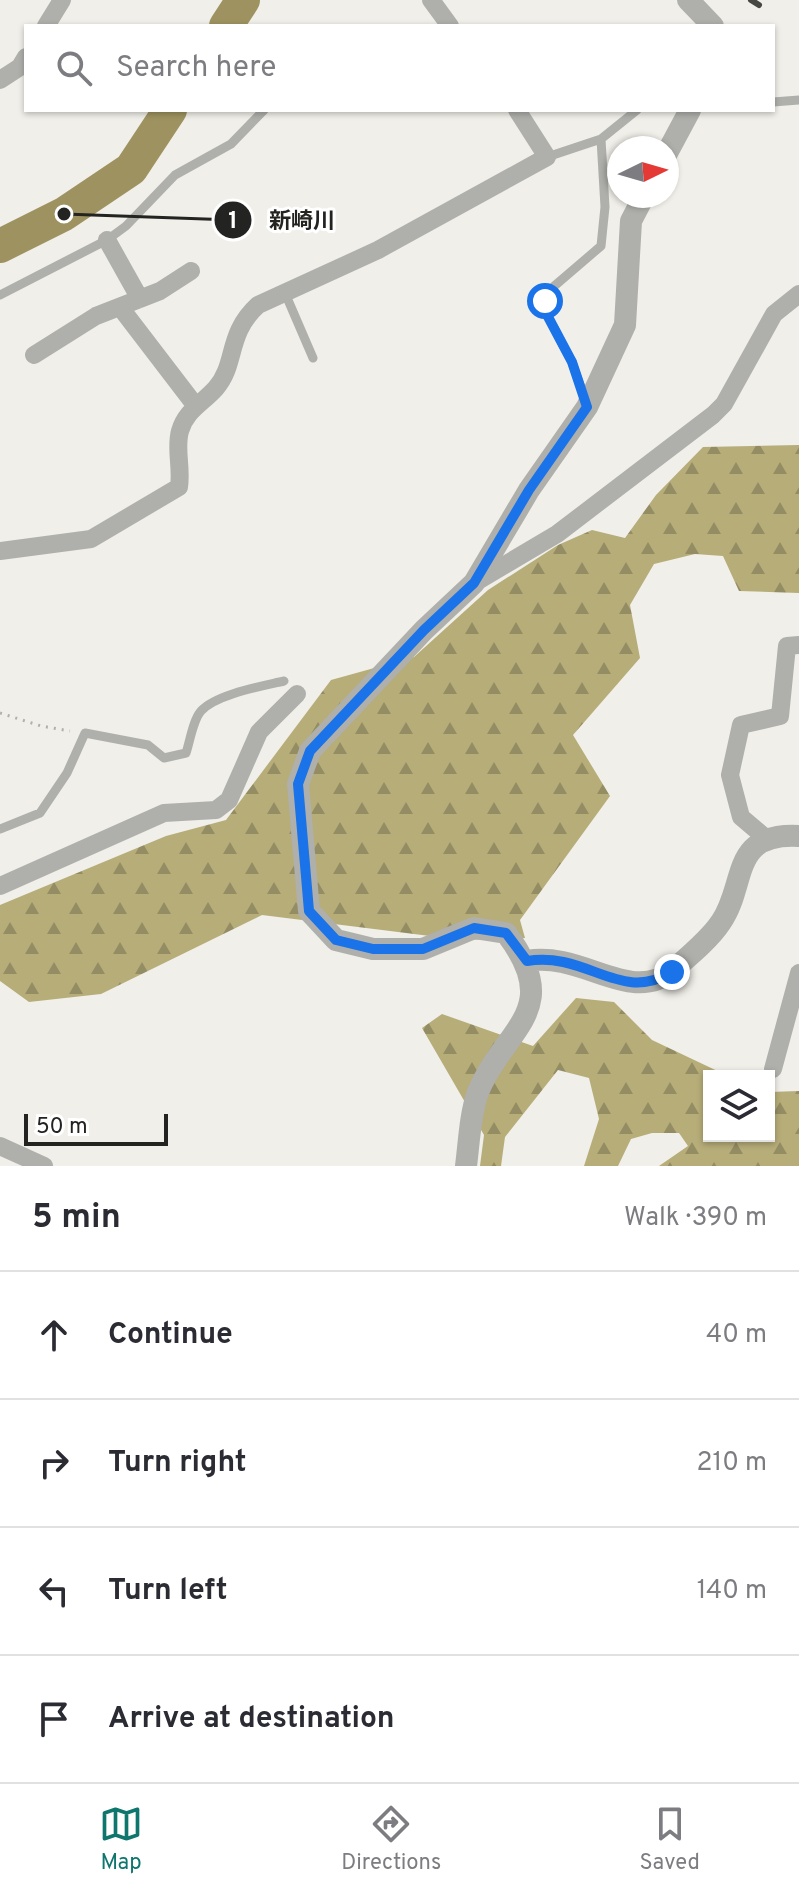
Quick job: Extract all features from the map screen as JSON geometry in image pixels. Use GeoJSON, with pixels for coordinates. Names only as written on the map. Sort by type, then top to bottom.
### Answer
{"type":"FeatureCollection","features":[{"type":"Feature","properties":{"kind":"street"},"geometry":{"type":"LineString","coordinates":[[47,24],[62,0]]}},
{"type":"Feature","properties":{"kind":"street"},"geometry":{"type":"LineString","coordinates":[[431,0],[449,24]]}},
{"type":"Feature","properties":{"kind":"street"},"geometry":{"type":"LineString","coordinates":[[688,0],[711,24]]}},
{"type":"Feature","properties":{"kind":"street"},"geometry":{"type":"LineString","coordinates":[[0,80],[20,67],[24,60]]}},
{"type":"Feature","properties":{"kind":"street"},"geometry":{"type":"LineString","coordinates":[[0,551],[91,539],[179,487],[181,469],[176,445],[181,426],[195,405],[217,387],[237,327],[246,315],[258,305],[378,250],[547,157],[518,112]]}},
{"type":"Feature","properties":{"kind":"street"},"geometry":{"type":"LineString","coordinates":[[676,136],[689,112]]}},
{"type":"Feature","properties":{"kind":"street"},"geometry":{"type":"LineString","coordinates":[[474,583],[529,490],[587,407],[625,325],[631,221],[638,208]]}},
{"type":"Feature","properties":{"kind":"street"},"geometry":{"type":"LineString","coordinates":[[107,240],[140,299]]}},
{"type":"Feature","properties":{"kind":"street"},"geometry":{"type":"LineString","coordinates":[[34,355],[96,316],[160,291],[191,271]]}},
{"type":"Feature","properties":{"kind":"street"},"geometry":{"type":"LineString","coordinates":[[466,1166],[478,1093],[522,1025],[532,988],[527,961],[506,933],[474,928],[423,949],[373,949],[336,940],[309,911],[298,784],[310,751],[424,630],[474,583],[557,534],[713,415],[724,404],[774,314],[799,294]]}},
{"type":"Feature","properties":{"kind":"street"},"geometry":{"type":"LineString","coordinates":[[120,307],[195,405]]}},
{"type":"Feature","properties":{"kind":"street"},"geometry":{"type":"LineString","coordinates":[[768,840],[741,817],[730,775],[741,725],[780,716],[787,646],[799,645]]}},
{"type":"Feature","properties":{"kind":"street"},"geometry":{"type":"LineString","coordinates":[[0,886],[164,813],[216,810],[229,800],[259,732],[290,688]]}},
{"type":"Feature","properties":{"kind":"street"},"geometry":{"type":"LineString","coordinates":[[527,961],[547,957],[574,963],[630,984],[646,985],[658,981],[672,972],[722,922],[739,869],[751,851],[768,840],[799,836]]}},
{"type":"Feature","properties":{"kind":"street"},"geometry":{"type":"LineString","coordinates":[[773,1069],[799,973]]}},
{"type":"Feature","properties":{"kind":"street"},"geometry":{"type":"LineString","coordinates":[[0,1146],[44,1166]]}},
{"type":"Feature","properties":{"kind":"lane"},"geometry":{"type":"LineString","coordinates":[[775,102],[799,100]]}},
{"type":"Feature","properties":{"kind":"lane"},"geometry":{"type":"LineString","coordinates":[[0,295],[107,240],[126,226],[175,175],[231,144],[262,112]]}},
{"type":"Feature","properties":{"kind":"lane"},"geometry":{"type":"LineString","coordinates":[[547,157],[601,139],[635,112]]}},
{"type":"Feature","properties":{"kind":"lane"},"geometry":{"type":"LineString","coordinates":[[587,407],[572,362],[546,313],[545,301],[552,288],[601,246],[605,207],[601,139]]}},
{"type":"Feature","properties":{"kind":"lane"},"geometry":{"type":"LineString","coordinates":[[285,293],[313,358]]}},
{"type":"Feature","properties":{"kind":"lane"},"geometry":{"type":"LineString","coordinates":[[0,829],[40,813],[67,773],[85,733],[148,745],[164,758],[175,757],[186,753],[199,713],[207,706],[248,689],[290,688]]}},
{"type":"Feature","properties":{"kind":"path"},"geometry":{"type":"LineString","coordinates":[[0,713],[41,726],[85,733]]}},
{"type":"Feature","properties":{"kind":"green space"},"geometry":{"type":"Polygon","coordinates":[[[799,445],[799,593],[739,591],[723,556],[695,554],[654,564],[630,605],[640,658],[573,735],[610,796],[520,920],[525,938],[462,940],[262,915],[101,994],[29,1002],[0,981],[0,905],[166,836],[226,820],[331,680],[414,657],[488,590],[558,545],[592,530],[625,538],[656,495],[703,447],[799,445]]]}},
{"type":"Feature","properties":{"kind":"green space"},"geometry":{"type":"Polygon","coordinates":[[[576,998],[614,1002],[652,1040],[715,1070],[703,1070],[703,1142],[775,1142],[775,1092],[799,1091],[799,1166],[659,1166],[688,1146],[679,1133],[652,1133],[631,1139],[618,1166],[584,1166],[599,1119],[589,1078],[558,1070],[505,1137],[501,1166],[480,1166],[484,1135],[422,1028],[442,1014],[533,1046],[576,998]]]}},
{"type":"Feature","properties":{"kind":"waterway"},"geometry":{"type":"LineString","coordinates":[[227,24],[243,0]]}},
{"type":"Feature","properties":{"kind":"waterway"},"geometry":{"type":"LineString","coordinates":[[0,246],[64,214],[131,169],[169,112]]}},
{"type":"Feature","properties":{"kind":"railway"},"geometry":{"type":"LineString","coordinates":[[751,0],[759,5]]}},
{"type":"Feature","properties":{"kind":"place","name":"新崎川"},"geometry":{"type":"Point","coordinates":[64,214]}},
{"type":"Feature","properties":{"kind":"route"},"geometry":{"type":"LineString","coordinates":[[545,301],[546,313],[572,362],[587,407],[529,490],[474,583],[424,630],[310,751],[298,784],[309,911],[336,940],[373,949],[423,949],[474,928],[506,933],[527,961],[547,957],[574,963],[630,984],[646,985],[672,972]]}}]}
